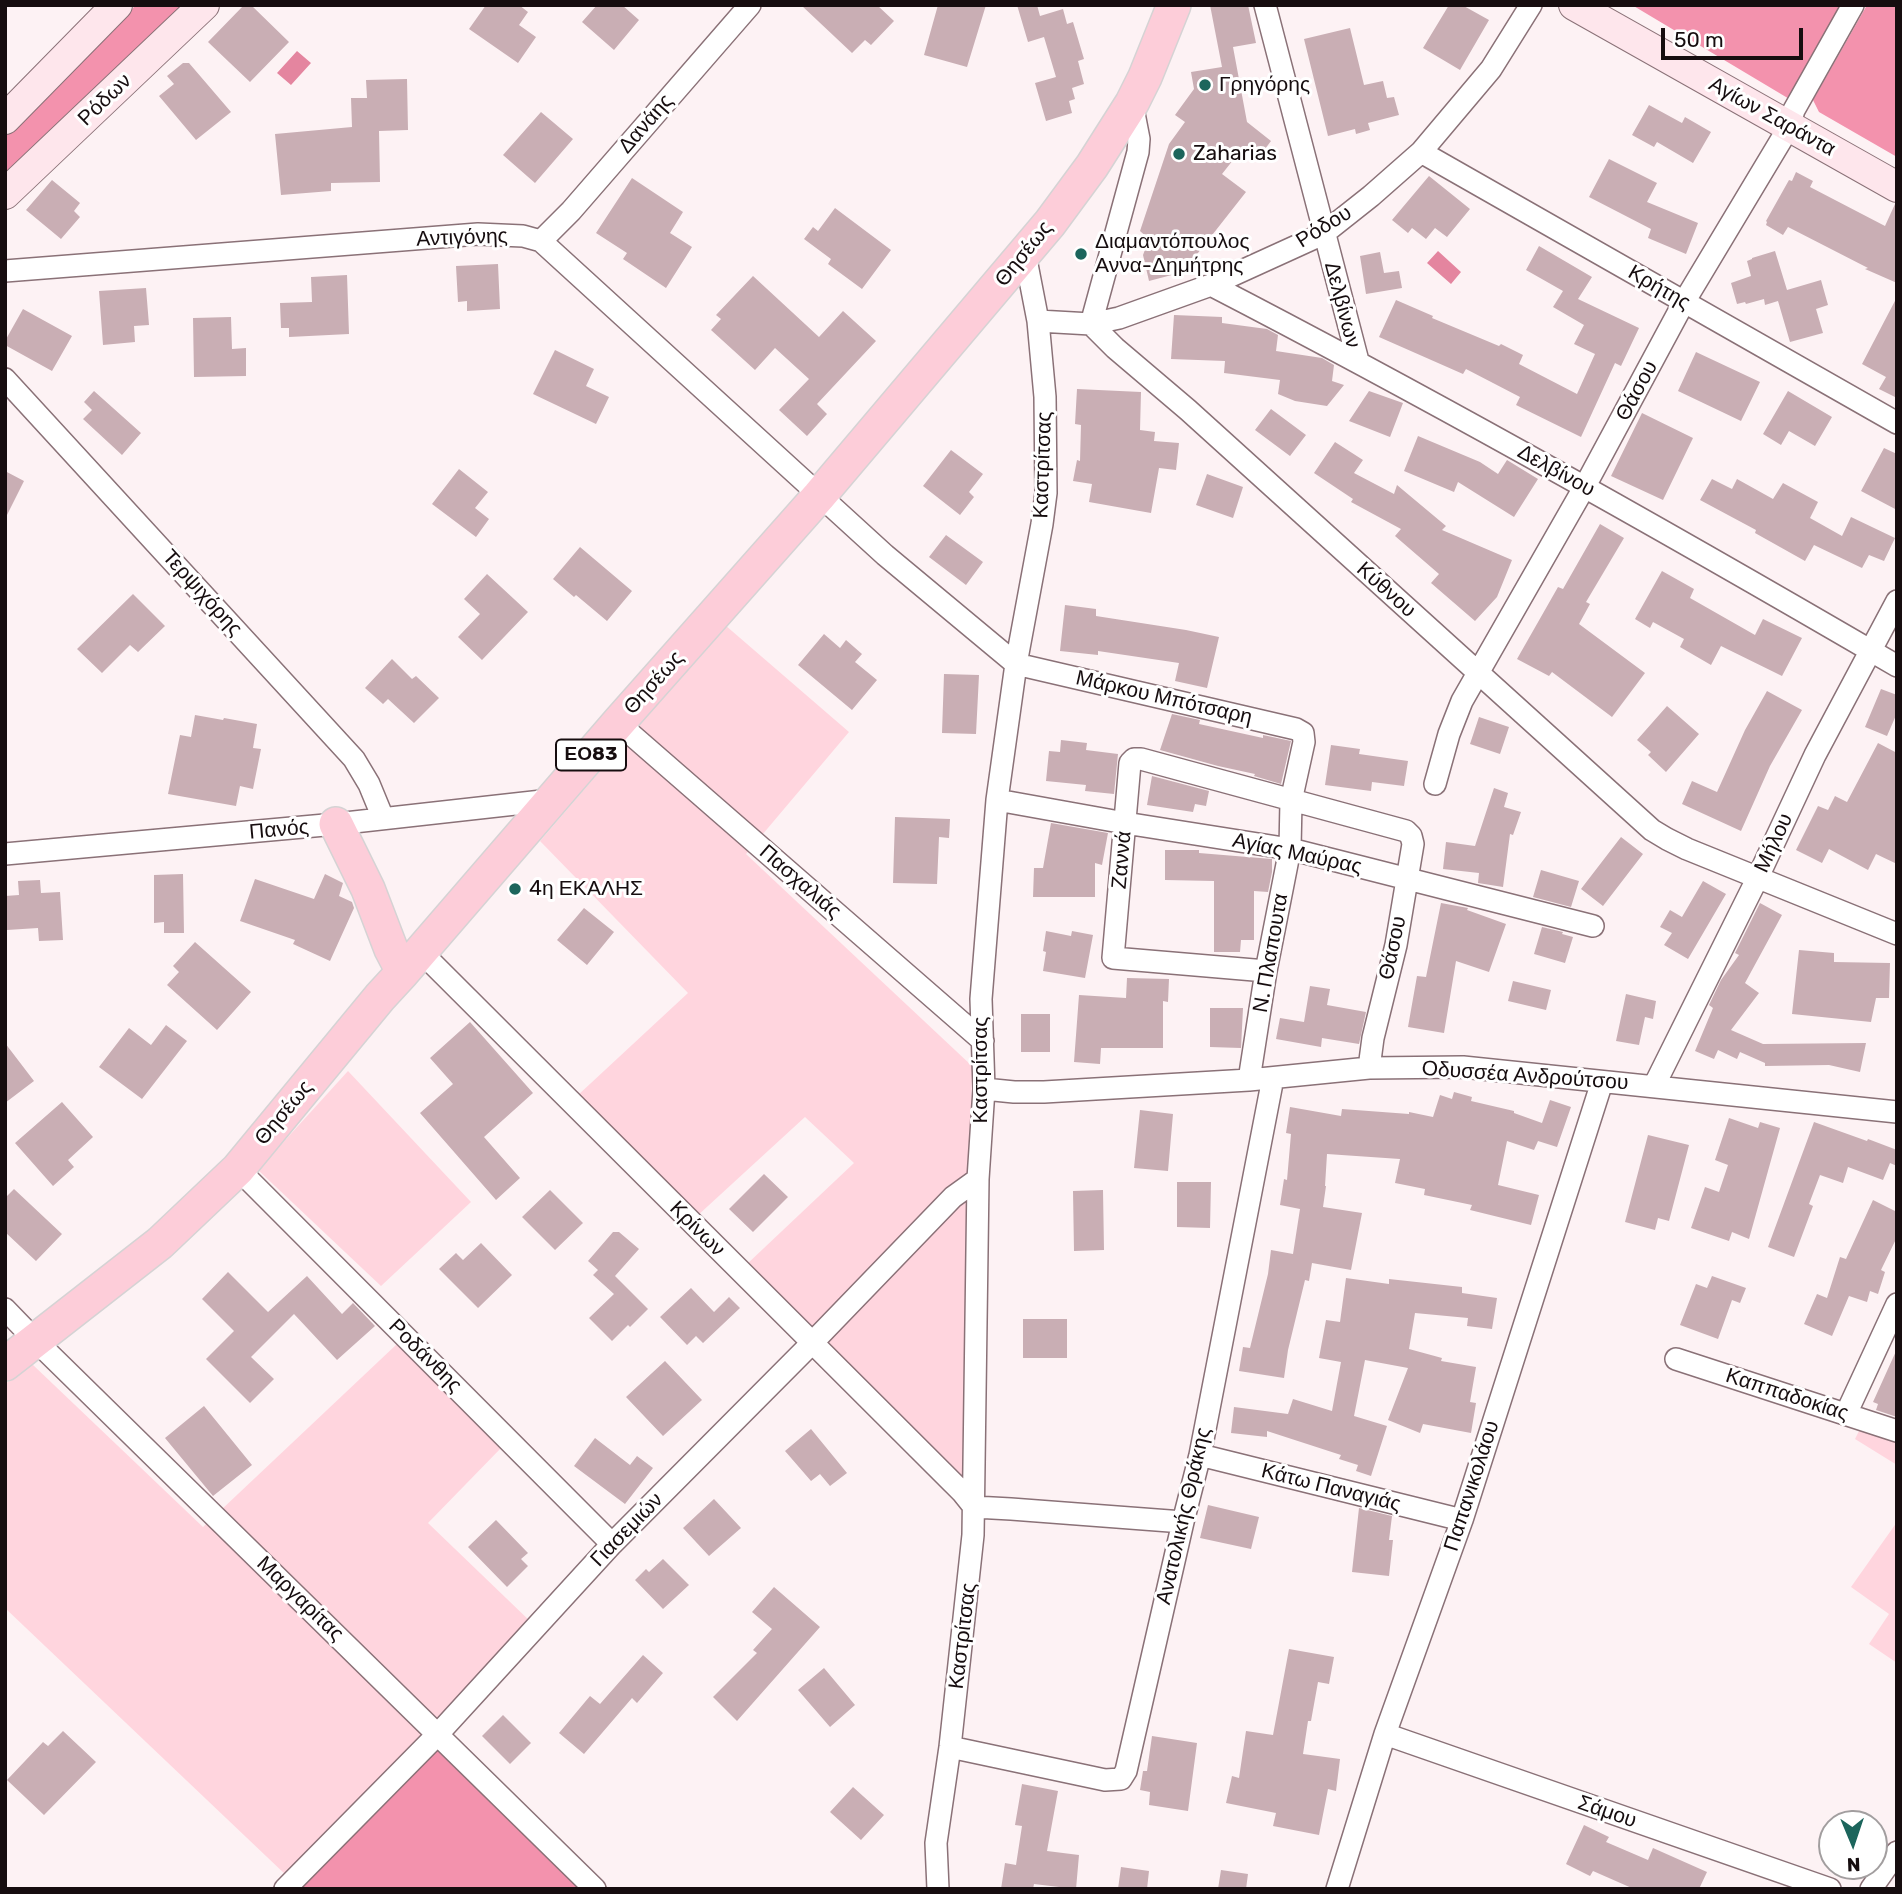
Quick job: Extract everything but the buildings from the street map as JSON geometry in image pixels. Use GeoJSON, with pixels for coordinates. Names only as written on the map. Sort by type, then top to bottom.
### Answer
{"type":"FeatureCollection","features":[{"type":"Feature","properties":{"kind":"main road"},"geometry":{"type":"LineString","coordinates":[[5,119],[117,5]]}},
{"type":"Feature","properties":{"kind":"main road","name":"Ρόδων"},"geometry":{"type":"LineString","coordinates":[[5,194],[204,5]]}},
{"type":"Feature","properties":{"kind":"main road","name":"Αγίων Σαράντα"},"geometry":{"type":"LineString","coordinates":[[1574,5],[1792,118],[1897,168]]}},
{"type":"Feature","properties":{"kind":"main road","name":"Αγίων Σαράντα"},"geometry":{"type":"LineString","coordinates":[[1611,5],[1897,187]]}},
{"type":"Feature","properties":{"kind":"main road","name":"Θησέως"},"geometry":{"type":"LineString","coordinates":[[5,1364],[160,1243],[238,1169],[380,997],[820,496],[1025,254],[1092,166],[1132,103],[1145,77],[1166,8]]}},
{"type":"Feature","properties":{"kind":"main road"},"geometry":{"type":"LineString","coordinates":[[336,824],[364,880],[391,949],[411,962]]}},
{"type":"Feature","properties":{"kind":"street","name":"Δανάης"},"geometry":{"type":"LineString","coordinates":[[541,241],[571,211],[750,5]]}},
{"type":"Feature","properties":{"kind":"street","name":"Δελβίνων"},"geometry":{"type":"LineString","coordinates":[[1265,5],[1358,361]]}},
{"type":"Feature","properties":{"kind":"street","name":"Ρόδου"},"geometry":{"type":"LineString","coordinates":[[1038,321],[1091,324],[1119,318],[1211,285],[1323,233],[1421,152],[1491,69],[1531,5]]}},
{"type":"Feature","properties":{"kind":"street","name":"Θάσου"},"geometry":{"type":"LineString","coordinates":[[1435,783],[1462,701],[1585,486],[1684,302],[1792,118],[1853,5]]}},
{"type":"Feature","properties":{"kind":"street"},"geometry":{"type":"LineString","coordinates":[[1091,324],[1138,152],[1139,139],[1132,103]]}},
{"type":"Feature","properties":{"kind":"street","name":"Κρήτης"},"geometry":{"type":"LineString","coordinates":[[1421,152],[1897,423]]}},
{"type":"Feature","properties":{"kind":"street","name":"Αντιγόνης"},"geometry":{"type":"LineString","coordinates":[[5,271],[478,234],[523,236],[541,241]]}},
{"type":"Feature","properties":{"kind":"street"},"geometry":{"type":"LineString","coordinates":[[541,241],[885,555],[1016,664]]}},
{"type":"Feature","properties":{"kind":"street","name":"Καστρίτσας"},"geometry":{"type":"LineString","coordinates":[[938,1889],[936,1843],[971,1565],[974,1507],[978,1179],[984,1089],[981,999],[998,800],[1016,664],[1046,493],[1045,397],[1038,321],[1025,254]]}},
{"type":"Feature","properties":{"kind":"street","name":"Δελβίνου"},"geometry":{"type":"LineString","coordinates":[[1211,285],[1358,361],[1585,486],[1897,666]]}},
{"type":"Feature","properties":{"kind":"street","name":"Κύθνου"},"geometry":{"type":"LineString","coordinates":[[1091,324],[1652,830],[1667,839],[1897,934]]}},
{"type":"Feature","properties":{"kind":"street","name":"Τερψιχόρης"},"geometry":{"type":"LineString","coordinates":[[5,379],[354,759],[369,784],[383,818]]}},
{"type":"Feature","properties":{"kind":"street","name":"Μήλου"},"geometry":{"type":"LineString","coordinates":[[1654,1086],[1758,877],[1815,755],[1897,601]]}},
{"type":"Feature","properties":{"kind":"street","name":"Μάρκου Μπότσαρη"},"geometry":{"type":"LineString","coordinates":[[1016,664],[1296,729],[1303,733],[1304,742]]}},
{"type":"Feature","properties":{"kind":"street","name":"Πασχαλιάς"},"geometry":{"type":"LineString","coordinates":[[618,723],[983,1041]]}},
{"type":"Feature","properties":{"kind":"street","name":"Ν. Πλαπουτα"},"geometry":{"type":"LineString","coordinates":[[1249,1080],[1266,971],[1290,849],[1291,801],[1304,742]]}},
{"type":"Feature","properties":{"kind":"street","name":"Ζαννά"},"geometry":{"type":"LineString","coordinates":[[1266,971],[1113,958],[1130,763],[1134,759],[1141,759],[1291,801]]}},
{"type":"Feature","properties":{"kind":"street","name":"Πανός"},"geometry":{"type":"LineString","coordinates":[[5,854],[336,824],[551,800]]}},
{"type":"Feature","properties":{"kind":"street","name":"Αγίας Μαύρας"},"geometry":{"type":"LineString","coordinates":[[998,800],[1290,849],[1593,926]]}},
{"type":"Feature","properties":{"kind":"street","name":"Θάσου"},"geometry":{"type":"LineString","coordinates":[[1291,801],[1406,831],[1411,836],[1413,844],[1396,945],[1373,1038],[1369,1068]]}},
{"type":"Feature","properties":{"kind":"street","name":"Κρίνων"},"geometry":{"type":"LineString","coordinates":[[411,962],[812,1343],[974,1507]]}},
{"type":"Feature","properties":{"kind":"street","name":"Οδυσσέα Ανδρούτσου"},"geometry":{"type":"LineString","coordinates":[[984,1089],[1044,1092],[1249,1080],[1369,1068],[1463,1067],[1897,1112]]}},
{"type":"Feature","properties":{"kind":"street","name":"Ανατολικής Θράκης"},"geometry":{"type":"LineString","coordinates":[[950,1747],[1105,1780],[1121,1779],[1126,1771],[1200,1455],[1273,1078]]}},
{"type":"Feature","properties":{"kind":"street","name":"Παπανικολάου"},"geometry":{"type":"LineString","coordinates":[[1337,1889],[1385,1734],[1462,1520],[1602,1082]]}},
{"type":"Feature","properties":{"kind":"street","name":"Ροδάνθης"},"geometry":{"type":"LineString","coordinates":[[238,1169],[612,1544]]}},
{"type":"Feature","properties":{"kind":"street","name":"Γιασεμιών"},"geometry":{"type":"LineString","coordinates":[[285,1889],[438,1734],[612,1544],[953,1197],[978,1179]]}},
{"type":"Feature","properties":{"kind":"street"},"geometry":{"type":"LineString","coordinates":[[1846,1414],[1897,1304]]}},
{"type":"Feature","properties":{"kind":"street","name":"Μαργαρίτας"},"geometry":{"type":"LineString","coordinates":[[5,1309],[595,1889]]}},
{"type":"Feature","properties":{"kind":"street","name":"Καππαδοκίας"},"geometry":{"type":"LineString","coordinates":[[1676,1359],[1897,1431]]}},
{"type":"Feature","properties":{"kind":"street","name":"Κάτω Παναγιάς"},"geometry":{"type":"LineString","coordinates":[[1200,1455],[1462,1520]]}},
{"type":"Feature","properties":{"kind":"street"},"geometry":{"type":"LineString","coordinates":[[974,1507],[1183,1522]]}},
{"type":"Feature","properties":{"kind":"street","name":"Σάμου"},"geometry":{"type":"LineString","coordinates":[[1385,1734],[1830,1889]]}},
{"type":"Feature","properties":{"kind":"street"},"geometry":{"type":"LineString","coordinates":[[1871,1889],[1897,1852]]}},
{"type":"Feature","properties":{"kind":"shaded area"},"geometry":{"type":"Polygon","coordinates":[[[136,5],[192,5],[5,183],[5,135],[136,5]]]}},
{"type":"Feature","properties":{"kind":"shaded area"},"geometry":{"type":"Polygon","coordinates":[[[1632,5],[1844,5],[1791,100],[1632,5]]]}},
{"type":"Feature","properties":{"kind":"shaded area"},"geometry":{"type":"Polygon","coordinates":[[[1867,5],[1897,5],[1897,157],[1819,112],[1813,100],[1867,5]]]}},
{"type":"Feature","properties":{"kind":"shaded area"},"geometry":{"type":"Polygon","coordinates":[[[297,51],[311,63],[291,85],[277,73],[297,51]]]}},
{"type":"Feature","properties":{"kind":"shaded area"},"geometry":{"type":"Polygon","coordinates":[[[1438,251],[1461,272],[1451,284],[1427,263],[1438,251]]]}},
{"type":"Feature","properties":{"kind":"shaded area"},"geometry":{"type":"Polygon","coordinates":[[[725,625],[849,732],[746,854],[972,1066],[965,1487],[746,1265],[854,1163],[805,1117],[696,1217],[577,1096],[688,993],[540,841],[725,625]]]}},
{"type":"Feature","properties":{"kind":"shaded area"},"geometry":{"type":"Polygon","coordinates":[[[348,1071],[471,1202],[381,1286],[258,1170],[348,1071]]]}},
{"type":"Feature","properties":{"kind":"shaded area"},"geometry":{"type":"Polygon","coordinates":[[[397,1344],[502,1447],[428,1523],[533,1624],[287,1876],[5,1608],[5,1384],[32,1364],[203,1527],[397,1344]]]}},
{"type":"Feature","properties":{"kind":"shaded area"},"geometry":{"type":"Polygon","coordinates":[[[1864,1421],[1897,1431],[1897,1465],[1855,1439],[1864,1421]]]}},
{"type":"Feature","properties":{"kind":"shaded area"},"geometry":{"type":"Polygon","coordinates":[[[1897,1522],[1897,1663],[1869,1644],[1889,1614],[1851,1587],[1897,1522]]]}},
{"type":"Feature","properties":{"kind":"shaded area"},"geometry":{"type":"Polygon","coordinates":[[[440,1733],[597,1889],[291,1889],[440,1733]]]}},
{"type":"Feature","properties":{"kind":"place","name":"Γρηγόρης"},"geometry":{"type":"Point","coordinates":[1205,85]}},
{"type":"Feature","properties":{"kind":"place","name":"Zaharias"},"geometry":{"type":"Point","coordinates":[1179,154]}},
{"type":"Feature","properties":{"kind":"place","name":"Διαμαντόπουλος Αννα-Δημήτρης"},"geometry":{"type":"Point","coordinates":[1081,254]}},
{"type":"Feature","properties":{"kind":"place","name":"4η ΕΚΑΛΗΣ"},"geometry":{"type":"Point","coordinates":[515,889]}}]}
